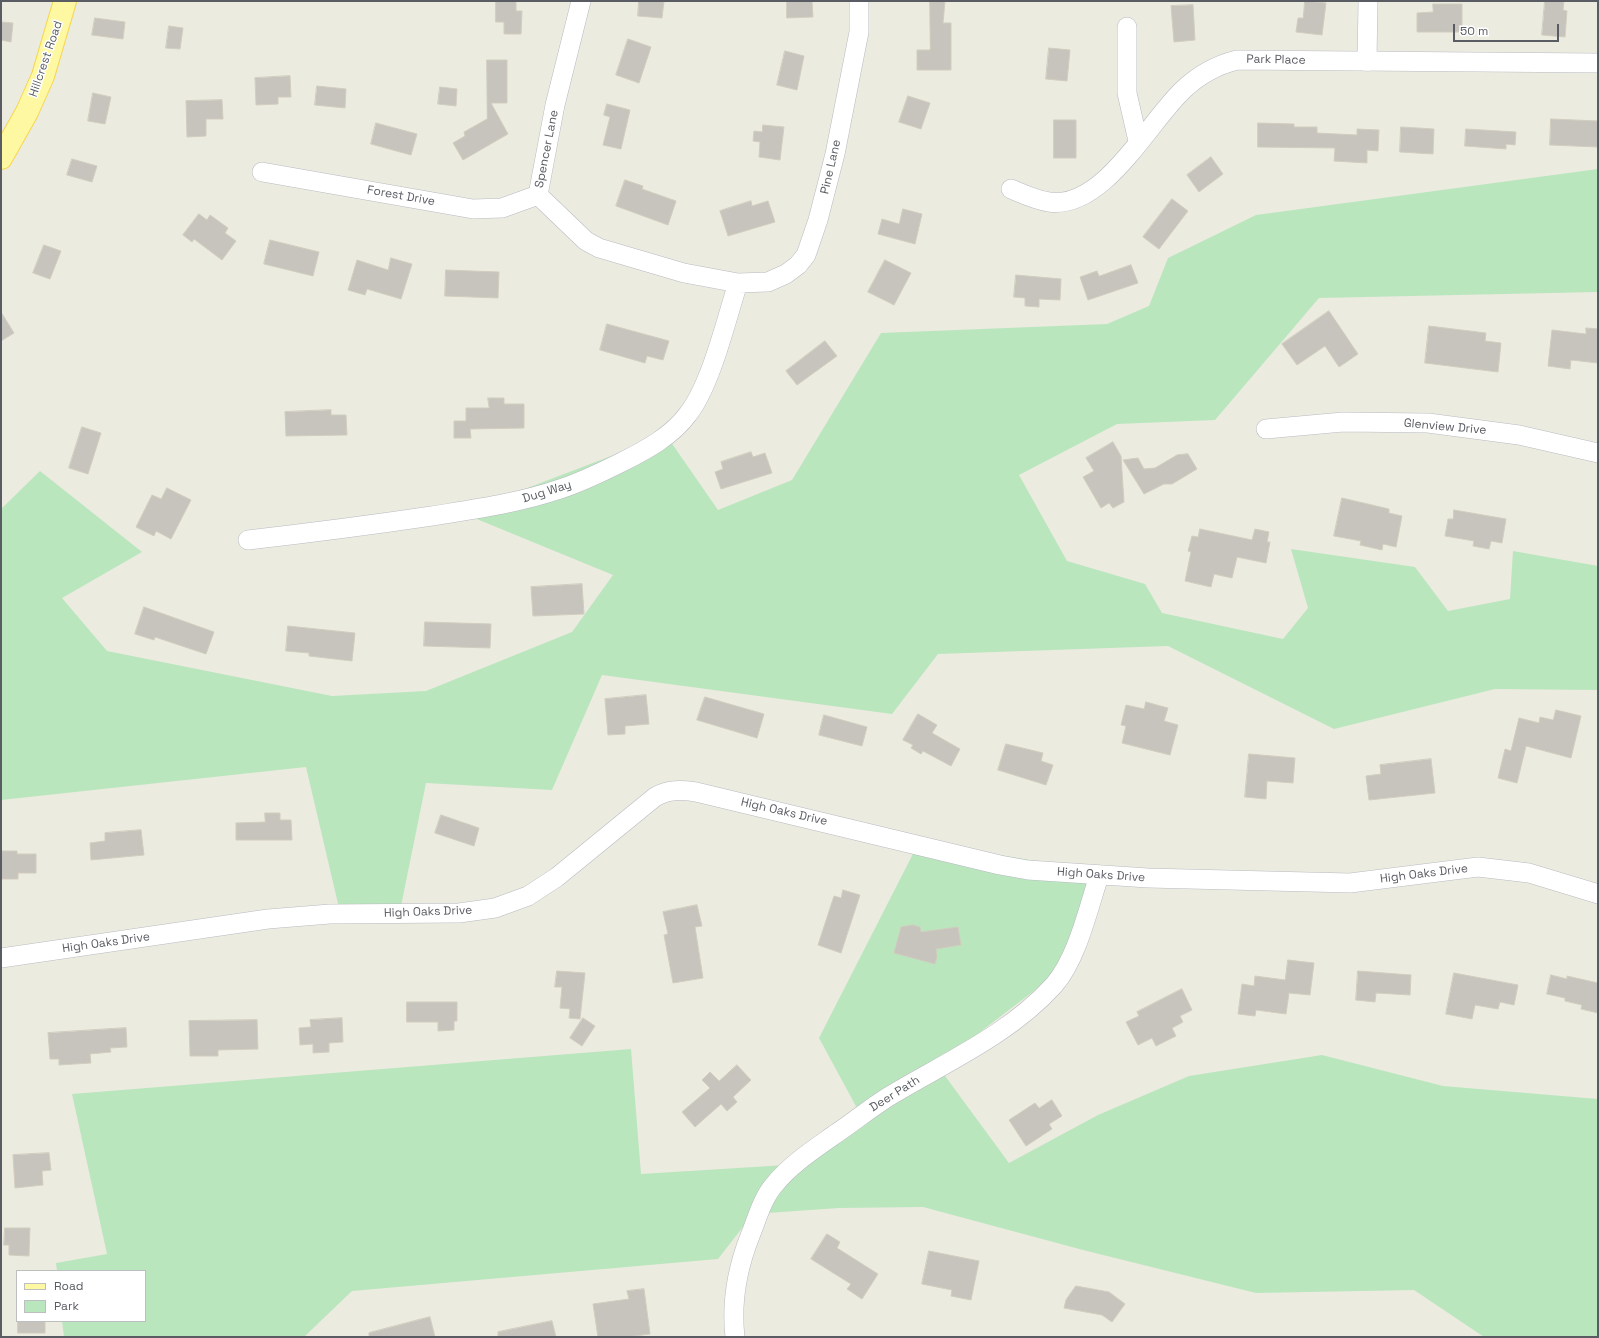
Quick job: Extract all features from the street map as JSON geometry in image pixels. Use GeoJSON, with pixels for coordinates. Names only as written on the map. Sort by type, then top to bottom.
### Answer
{"type":"FeatureCollection","features":[{"type":"Feature","properties":{"kind":"main road","name":"Hillcrest Road"},"geometry":{"type":"LineString","coordinates":[[1,158],[27,112],[43,76],[65,1]]}},
{"type":"Feature","properties":{"kind":"street","name":"Spencer Lane"},"geometry":{"type":"LineString","coordinates":[[581,1],[555,105],[538,195],[586,241],[600,248],[684,272],[738,283]]}},
{"type":"Feature","properties":{"kind":"street","name":"Pine Lane"},"geometry":{"type":"LineString","coordinates":[[738,283],[768,282],[786,274],[798,265],[806,255],[818,220],[835,154],[859,32],[859,1]]}},
{"type":"Feature","properties":{"kind":"street"},"geometry":{"type":"LineString","coordinates":[[1367,62],[1368,1]]}},
{"type":"Feature","properties":{"kind":"street"},"geometry":{"type":"LineString","coordinates":[[1128,27],[1127,94],[1138,141]]}},
{"type":"Feature","properties":{"kind":"street","name":"Park Place"},"geometry":{"type":"LineString","coordinates":[[1012,189],[1050,202],[1063,201],[1078,197],[1091,191],[1114,173],[1138,141],[1184,89],[1199,77],[1220,64],[1237,60],[1254,58],[1367,62],[1598,63]]}},
{"type":"Feature","properties":{"kind":"street","name":"Forest Drive"},"geometry":{"type":"LineString","coordinates":[[262,172],[473,209],[502,208],[538,195]]}},
{"type":"Feature","properties":{"kind":"street","name":"Dug Way"},"geometry":{"type":"LineString","coordinates":[[248,540],[360,527],[499,506],[566,486],[638,454],[677,427],[695,403],[708,376],[738,283]]}},
{"type":"Feature","properties":{"kind":"street","name":"Glenview Drive"},"geometry":{"type":"LineString","coordinates":[[1266,429],[1343,422],[1428,423],[1519,435],[1598,453]]}},
{"type":"Feature","properties":{"kind":"street","name":"High Oaks Drive"},"geometry":{"type":"LineString","coordinates":[[1,958],[268,919],[330,914],[459,913],[495,908],[528,896],[557,877],[655,797],[663,792],[679,790],[696,792],[1000,865],[1028,870],[1099,876],[1350,883],[1478,868],[1529,873],[1598,894]]}},
{"type":"Feature","properties":{"kind":"street","name":"Deer Path"},"geometry":{"type":"LineString","coordinates":[[735,1337],[733,1317],[734,1288],[742,1255],[764,1200],[774,1185],[806,1155],[887,1098],[948,1063],[1016,1019],[1054,984],[1074,952],[1099,876]]}},
{"type":"Feature","properties":{"kind":"green space"},"geometry":{"type":"Polygon","coordinates":[[[1598,169],[1598,292],[1319,298],[1215,420],[1117,424],[1019,475],[1067,561],[1145,584],[1162,613],[1283,639],[1308,608],[1291,549],[1415,567],[1448,611],[1510,599],[1513,551],[1598,566],[1598,690],[1495,689],[1334,729],[1168,646],[938,654],[892,714],[602,675],[552,790],[426,783],[401,906],[339,908],[306,767],[1,800],[1,509],[40,471],[142,552],[62,598],[107,651],[332,696],[426,691],[572,632],[613,575],[462,513],[666,435],[718,510],[792,480],[881,333],[1107,324],[1149,306],[1168,258],[1256,215],[1598,169]]]}},
{"type":"Feature","properties":{"kind":"green space"},"geometry":{"type":"Polygon","coordinates":[[[919,842],[1098,871],[1056,974],[937,1065],[1009,1163],[1098,1115],[1189,1076],[1322,1055],[1443,1086],[1598,1099],[1598,1337],[1484,1337],[1414,1290],[1256,1293],[1083,1250],[923,1207],[839,1208],[753,1214],[718,1259],[352,1291],[304,1337],[64,1337],[62,1322],[146,1322],[146,1270],[57,1270],[56,1263],[107,1254],[72,1094],[631,1049],[641,1174],[786,1165],[858,1110],[819,1038],[919,842]]]}},
{"type":"Feature","properties":{"kind":"building"},"geometry":{"type":"Polygon","coordinates":[[[496,1],[516,1],[516,11],[522,11],[521,34],[504,34],[504,22],[496,22],[496,1]]]}},
{"type":"Feature","properties":{"kind":"building"},"geometry":{"type":"Polygon","coordinates":[[[639,1],[664,1],[662,18],[638,16],[639,1]]]}},
{"type":"Feature","properties":{"kind":"building"},"geometry":{"type":"Polygon","coordinates":[[[787,1],[812,1],[813,17],[787,18],[787,1]]]}},
{"type":"Feature","properties":{"kind":"building"},"geometry":{"type":"Polygon","coordinates":[[[930,1],[945,1],[943,23],[951,23],[951,70],[917,70],[917,50],[930,50],[930,1]]]}},
{"type":"Feature","properties":{"kind":"building"},"geometry":{"type":"Polygon","coordinates":[[[1305,1],[1326,3],[1322,35],[1296,32],[1298,18],[1303,18],[1305,1]]]}},
{"type":"Feature","properties":{"kind":"building"},"geometry":{"type":"Polygon","coordinates":[[[1545,1],[1564,1],[1563,10],[1567,11],[1565,37],[1542,35],[1545,1]]]}},
{"type":"Feature","properties":{"kind":"building"},"geometry":{"type":"Polygon","coordinates":[[[1433,4],[1462,4],[1462,32],[1417,32],[1417,13],[1433,12],[1433,4]]]}},
{"type":"Feature","properties":{"kind":"building"},"geometry":{"type":"Polygon","coordinates":[[[1193,5],[1195,40],[1174,42],[1171,6],[1193,5]]]}},
{"type":"Feature","properties":{"kind":"building"},"geometry":{"type":"Polygon","coordinates":[[[95,18],[125,22],[123,39],[92,35],[95,18]]]}},
{"type":"Feature","properties":{"kind":"building"},"geometry":{"type":"Polygon","coordinates":[[[1,22],[13,23],[11,42],[1,40],[1,22]]]}},
{"type":"Feature","properties":{"kind":"building"},"geometry":{"type":"Polygon","coordinates":[[[169,26],[183,28],[180,49],[166,48],[169,26]]]}},
{"type":"Feature","properties":{"kind":"building"},"geometry":{"type":"Polygon","coordinates":[[[628,39],[651,47],[639,83],[616,75],[628,39]]]}},
{"type":"Feature","properties":{"kind":"building"},"geometry":{"type":"Polygon","coordinates":[[[1049,48],[1070,50],[1067,81],[1046,79],[1049,48]]]}},
{"type":"Feature","properties":{"kind":"building"},"geometry":{"type":"Polygon","coordinates":[[[785,51],[804,56],[797,90],[777,85],[785,51]]]}},
{"type":"Feature","properties":{"kind":"building"},"geometry":{"type":"Polygon","coordinates":[[[487,60],[507,60],[507,103],[491,103],[508,134],[463,160],[453,143],[465,136],[464,132],[487,119],[487,60]]]}},
{"type":"Feature","properties":{"kind":"building"},"geometry":{"type":"Polygon","coordinates":[[[290,76],[291,97],[278,97],[278,104],[256,105],[255,78],[290,76]]]}},
{"type":"Feature","properties":{"kind":"building"},"geometry":{"type":"Polygon","coordinates":[[[317,86],[346,89],[345,108],[315,105],[317,86]]]}},
{"type":"Feature","properties":{"kind":"building"},"geometry":{"type":"Polygon","coordinates":[[[440,87],[457,89],[456,106],[438,104],[440,87]]]}},
{"type":"Feature","properties":{"kind":"building"},"geometry":{"type":"Polygon","coordinates":[[[93,93],[111,97],[105,124],[88,121],[93,93]]]}},
{"type":"Feature","properties":{"kind":"building"},"geometry":{"type":"Polygon","coordinates":[[[908,96],[930,103],[921,129],[899,122],[908,96]]]}},
{"type":"Feature","properties":{"kind":"building"},"geometry":{"type":"Polygon","coordinates":[[[222,100],[223,119],[206,119],[206,136],[187,137],[186,101],[222,100]]]}},
{"type":"Feature","properties":{"kind":"building"},"geometry":{"type":"Polygon","coordinates":[[[607,104],[630,110],[621,149],[603,145],[610,117],[604,115],[607,104]]]}},
{"type":"Feature","properties":{"kind":"building"},"geometry":{"type":"Polygon","coordinates":[[[1551,119],[1598,121],[1598,147],[1550,145],[1551,119]]]}},
{"type":"Feature","properties":{"kind":"building"},"geometry":{"type":"Polygon","coordinates":[[[1054,120],[1076,120],[1076,158],[1054,158],[1054,120]]]}},
{"type":"Feature","properties":{"kind":"building"},"geometry":{"type":"Polygon","coordinates":[[[376,123],[417,134],[411,155],[371,144],[376,123]]]}},
{"type":"Feature","properties":{"kind":"building"},"geometry":{"type":"Polygon","coordinates":[[[1258,123],[1294,124],[1294,127],[1317,127],[1317,133],[1357,135],[1357,129],[1379,130],[1378,151],[1367,150],[1367,163],[1334,161],[1335,148],[1258,147],[1258,123]]]}},
{"type":"Feature","properties":{"kind":"building"},"geometry":{"type":"Polygon","coordinates":[[[763,125],[784,127],[780,160],[759,157],[760,142],[753,141],[754,131],[762,132],[763,125]]]}},
{"type":"Feature","properties":{"kind":"building"},"geometry":{"type":"Polygon","coordinates":[[[1401,127],[1434,129],[1433,154],[1400,152],[1401,127]]]}},
{"type":"Feature","properties":{"kind":"building"},"geometry":{"type":"Polygon","coordinates":[[[1466,129],[1516,132],[1515,145],[1506,144],[1506,149],[1465,146],[1466,129]]]}},
{"type":"Feature","properties":{"kind":"building"},"geometry":{"type":"Polygon","coordinates":[[[1211,157],[1223,174],[1199,192],[1187,175],[1211,157]]]}},
{"type":"Feature","properties":{"kind":"building"},"geometry":{"type":"Polygon","coordinates":[[[72,159],[97,166],[92,182],[67,175],[72,159]]]}},
{"type":"Feature","properties":{"kind":"building"},"geometry":{"type":"Polygon","coordinates":[[[625,180],[643,186],[642,189],[676,201],[668,225],[616,206],[625,180]]]}},
{"type":"Feature","properties":{"kind":"building"},"geometry":{"type":"Polygon","coordinates":[[[1172,199],[1188,211],[1159,249],[1143,237],[1172,199]]]}},
{"type":"Feature","properties":{"kind":"building"},"geometry":{"type":"Polygon","coordinates":[[[751,201],[752,206],[768,201],[775,222],[728,236],[720,211],[751,201]]]}},
{"type":"Feature","properties":{"kind":"building"},"geometry":{"type":"Polygon","coordinates":[[[903,209],[922,214],[915,244],[878,234],[882,219],[899,224],[903,209]]]}},
{"type":"Feature","properties":{"kind":"building"},"geometry":{"type":"Polygon","coordinates":[[[199,214],[207,220],[210,215],[228,228],[225,233],[236,241],[222,260],[194,239],[192,242],[183,235],[199,214]]]}},
{"type":"Feature","properties":{"kind":"building"},"geometry":{"type":"Polygon","coordinates":[[[270,240],[319,252],[313,276],[264,264],[270,240]]]}},
{"type":"Feature","properties":{"kind":"building"},"geometry":{"type":"Polygon","coordinates":[[[44,245],[61,251],[50,279],[33,273],[44,245]]]}},
{"type":"Feature","properties":{"kind":"building"},"geometry":{"type":"Polygon","coordinates":[[[391,258],[412,264],[401,299],[367,289],[365,295],[348,290],[357,260],[388,270],[391,258]]]}},
{"type":"Feature","properties":{"kind":"building"},"geometry":{"type":"Polygon","coordinates":[[[885,260],[911,273],[894,305],[868,292],[885,260]]]}},
{"type":"Feature","properties":{"kind":"building"},"geometry":{"type":"Polygon","coordinates":[[[1131,265],[1138,283],[1088,300],[1080,277],[1097,271],[1099,276],[1131,265]]]}},
{"type":"Feature","properties":{"kind":"building"},"geometry":{"type":"Polygon","coordinates":[[[446,270],[499,272],[498,298],[445,296],[446,270]]]}},
{"type":"Feature","properties":{"kind":"building"},"geometry":{"type":"Polygon","coordinates":[[[1016,275],[1061,279],[1060,300],[1039,299],[1039,307],[1025,306],[1025,298],[1014,297],[1016,275]]]}},
{"type":"Feature","properties":{"kind":"building"},"geometry":{"type":"Polygon","coordinates":[[[1329,311],[1358,354],[1339,367],[1325,346],[1297,365],[1282,344],[1329,311]]]}},
{"type":"Feature","properties":{"kind":"building"},"geometry":{"type":"Polygon","coordinates":[[[1,312],[14,333],[1,341],[1,312]]]}},
{"type":"Feature","properties":{"kind":"building"},"geometry":{"type":"Polygon","coordinates":[[[607,324],[669,341],[663,360],[647,356],[645,363],[600,350],[607,324]]]}},
{"type":"Feature","properties":{"kind":"building"},"geometry":{"type":"Polygon","coordinates":[[[1429,326],[1486,333],[1485,341],[1501,343],[1498,372],[1425,363],[1429,326]]]}},
{"type":"Feature","properties":{"kind":"building"},"geometry":{"type":"Polygon","coordinates":[[[1586,328],[1598,329],[1598,363],[1571,360],[1570,369],[1548,366],[1552,330],[1586,334],[1586,328]]]}},
{"type":"Feature","properties":{"kind":"building"},"geometry":{"type":"Polygon","coordinates":[[[825,341],[837,356],[797,385],[786,371],[825,341]]]}},
{"type":"Feature","properties":{"kind":"building"},"geometry":{"type":"Polygon","coordinates":[[[488,398],[504,398],[504,404],[524,404],[524,428],[470,429],[471,438],[454,438],[454,421],[466,421],[466,408],[489,408],[488,398]]]}},
{"type":"Feature","properties":{"kind":"building"},"geometry":{"type":"Polygon","coordinates":[[[331,410],[331,415],[346,415],[347,435],[286,436],[285,412],[331,410]]]}},
{"type":"Feature","properties":{"kind":"building"},"geometry":{"type":"Polygon","coordinates":[[[82,427],[101,433],[88,474],[69,468],[82,427]]]}},
{"type":"Feature","properties":{"kind":"building"},"geometry":{"type":"Polygon","coordinates":[[[1113,442],[1121,456],[1124,502],[1113,508],[1109,503],[1101,508],[1083,477],[1094,471],[1086,458],[1113,442]]]}},
{"type":"Feature","properties":{"kind":"building"},"geometry":{"type":"Polygon","coordinates":[[[751,452],[753,457],[765,453],[772,473],[721,489],[715,472],[723,469],[721,462],[751,452]]]}},
{"type":"Feature","properties":{"kind":"building"},"geometry":{"type":"Polygon","coordinates":[[[1188,454],[1197,469],[1172,484],[1164,484],[1144,494],[1123,460],[1138,458],[1144,469],[1155,468],[1177,455],[1188,454]]]}},
{"type":"Feature","properties":{"kind":"building"},"geometry":{"type":"Polygon","coordinates":[[[167,488],[191,500],[171,539],[156,531],[154,536],[136,527],[152,495],[161,499],[167,488]]]}},
{"type":"Feature","properties":{"kind":"building"},"geometry":{"type":"Polygon","coordinates":[[[1342,498],[1389,509],[1389,513],[1402,516],[1396,547],[1383,544],[1382,550],[1360,545],[1361,541],[1334,536],[1342,498]]]}},
{"type":"Feature","properties":{"kind":"building"},"geometry":{"type":"Polygon","coordinates":[[[1454,510],[1506,519],[1502,543],[1491,541],[1489,549],[1473,546],[1474,541],[1445,536],[1448,519],[1453,519],[1454,510]]]}},
{"type":"Feature","properties":{"kind":"building"},"geometry":{"type":"Polygon","coordinates":[[[1200,529],[1252,540],[1255,529],[1269,532],[1267,542],[1270,542],[1266,563],[1237,557],[1232,578],[1214,574],[1211,587],[1185,581],[1191,552],[1188,551],[1192,536],[1198,537],[1200,529]]]}},
{"type":"Feature","properties":{"kind":"building"},"geometry":{"type":"Polygon","coordinates":[[[582,584],[584,614],[533,616],[531,587],[582,584]]]}},
{"type":"Feature","properties":{"kind":"building"},"geometry":{"type":"Polygon","coordinates":[[[144,607],[214,632],[206,654],[155,637],[154,640],[135,634],[144,607]]]}},
{"type":"Feature","properties":{"kind":"building"},"geometry":{"type":"Polygon","coordinates":[[[425,622],[491,624],[490,648],[424,646],[425,622]]]}},
{"type":"Feature","properties":{"kind":"building"},"geometry":{"type":"Polygon","coordinates":[[[288,626],[355,633],[352,661],[309,656],[309,653],[286,651],[288,626]]]}},
{"type":"Feature","properties":{"kind":"building"},"geometry":{"type":"Polygon","coordinates":[[[646,695],[649,724],[625,726],[625,734],[608,735],[605,699],[646,695]]]}},
{"type":"Feature","properties":{"kind":"building"},"geometry":{"type":"Polygon","coordinates":[[[705,697],[764,714],[757,738],[697,720],[705,697]]]}},
{"type":"Feature","properties":{"kind":"building"},"geometry":{"type":"Polygon","coordinates":[[[1146,702],[1168,708],[1164,721],[1178,725],[1170,755],[1122,743],[1126,726],[1121,725],[1126,705],[1144,709],[1146,702]]]}},
{"type":"Feature","properties":{"kind":"building"},"geometry":{"type":"Polygon","coordinates":[[[1556,710],[1581,716],[1571,758],[1526,746],[1517,783],[1498,778],[1505,749],[1511,751],[1519,718],[1539,723],[1540,717],[1553,720],[1556,710]]]}},
{"type":"Feature","properties":{"kind":"building"},"geometry":{"type":"Polygon","coordinates":[[[918,714],[937,725],[932,733],[960,749],[951,766],[923,751],[921,754],[911,748],[913,745],[903,740],[918,714]]]}},
{"type":"Feature","properties":{"kind":"building"},"geometry":{"type":"Polygon","coordinates":[[[824,715],[867,727],[862,746],[819,735],[824,715]]]}},
{"type":"Feature","properties":{"kind":"building"},"geometry":{"type":"Polygon","coordinates":[[[1006,744],[1043,753],[1041,761],[1053,765],[1046,785],[998,770],[1006,744]]]}},
{"type":"Feature","properties":{"kind":"building"},"geometry":{"type":"Polygon","coordinates":[[[1249,754],[1295,758],[1293,783],[1267,781],[1266,799],[1245,797],[1249,754]]]}},
{"type":"Feature","properties":{"kind":"building"},"geometry":{"type":"Polygon","coordinates":[[[1431,759],[1435,793],[1369,800],[1366,776],[1381,774],[1380,765],[1431,759]]]}},
{"type":"Feature","properties":{"kind":"building"},"geometry":{"type":"Polygon","coordinates":[[[265,813],[280,813],[280,820],[291,820],[292,840],[236,840],[236,823],[265,822],[265,813]]]}},
{"type":"Feature","properties":{"kind":"building"},"geometry":{"type":"Polygon","coordinates":[[[441,815],[479,828],[474,846],[435,833],[441,815]]]}},
{"type":"Feature","properties":{"kind":"building"},"geometry":{"type":"Polygon","coordinates":[[[141,830],[144,855],[91,860],[90,843],[105,841],[105,833],[141,830]]]}},
{"type":"Feature","properties":{"kind":"building"},"geometry":{"type":"Polygon","coordinates":[[[1,851],[17,851],[17,854],[36,854],[36,873],[18,873],[18,879],[1,879],[1,851]]]}},
{"type":"Feature","properties":{"kind":"building"},"geometry":{"type":"Polygon","coordinates":[[[843,890],[860,895],[841,953],[818,945],[834,896],[841,898],[843,890]]]}},
{"type":"Feature","properties":{"kind":"building"},"geometry":{"type":"Polygon","coordinates":[[[697,905],[702,926],[695,927],[703,978],[673,983],[664,935],[668,934],[663,912],[697,905]]]}},
{"type":"Feature","properties":{"kind":"building"},"geometry":{"type":"Polygon","coordinates":[[[913,925],[920,927],[921,932],[958,927],[961,945],[936,949],[937,957],[935,964],[894,953],[901,927],[913,925]]]}},
{"type":"Feature","properties":{"kind":"building"},"geometry":{"type":"Polygon","coordinates":[[[1288,960],[1314,963],[1310,995],[1289,993],[1286,1014],[1256,1010],[1255,1016],[1238,1014],[1242,984],[1254,986],[1255,976],[1285,980],[1288,960]]]}},
{"type":"Feature","properties":{"kind":"building"},"geometry":{"type":"Polygon","coordinates":[[[557,971],[585,973],[580,1019],[569,1018],[570,1009],[560,1008],[562,987],[555,987],[557,971]]]}},
{"type":"Feature","properties":{"kind":"building"},"geometry":{"type":"Polygon","coordinates":[[[1358,971],[1411,975],[1410,995],[1376,993],[1375,1002],[1356,1000],[1358,971]]]}},
{"type":"Feature","properties":{"kind":"building"},"geometry":{"type":"Polygon","coordinates":[[[1454,973],[1518,985],[1514,1005],[1500,1002],[1498,1009],[1475,1005],[1472,1019],[1446,1014],[1454,973]]]}},
{"type":"Feature","properties":{"kind":"building"},"geometry":{"type":"Polygon","coordinates":[[[1551,975],[1567,979],[1567,976],[1598,983],[1598,1013],[1581,1009],[1582,1005],[1565,1001],[1565,998],[1547,994],[1551,975]]]}},
{"type":"Feature","properties":{"kind":"building"},"geometry":{"type":"Polygon","coordinates":[[[1182,989],[1192,1010],[1180,1016],[1183,1022],[1172,1028],[1176,1036],[1156,1046],[1152,1038],[1138,1045],[1126,1022],[1139,1016],[1137,1012],[1182,989]]]}},
{"type":"Feature","properties":{"kind":"building"},"geometry":{"type":"Polygon","coordinates":[[[407,1002],[457,1002],[457,1021],[454,1021],[454,1030],[438,1031],[438,1022],[407,1022],[407,1002]]]}},
{"type":"Feature","properties":{"kind":"building"},"geometry":{"type":"Polygon","coordinates":[[[342,1018],[343,1042],[329,1043],[329,1052],[313,1053],[313,1044],[300,1045],[299,1028],[311,1027],[310,1020],[342,1018]]]}},
{"type":"Feature","properties":{"kind":"building"},"geometry":{"type":"Polygon","coordinates":[[[583,1018],[595,1026],[582,1046],[570,1038],[583,1018]]]}},
{"type":"Feature","properties":{"kind":"building"},"geometry":{"type":"Polygon","coordinates":[[[257,1020],[258,1049],[218,1050],[218,1056],[190,1056],[189,1021],[257,1020]]]}},
{"type":"Feature","properties":{"kind":"building"},"geometry":{"type":"Polygon","coordinates":[[[126,1028],[127,1047],[110,1048],[111,1052],[90,1054],[91,1063],[59,1065],[59,1059],[50,1059],[48,1033],[126,1028]]]}},
{"type":"Feature","properties":{"kind":"building"},"geometry":{"type":"Polygon","coordinates":[[[737,1065],[751,1080],[733,1097],[737,1102],[727,1111],[721,1104],[695,1127],[682,1112],[710,1088],[702,1080],[710,1072],[719,1081],[737,1065]]]}},
{"type":"Feature","properties":{"kind":"building"},"geometry":{"type":"Polygon","coordinates":[[[1052,1100],[1062,1116],[1049,1124],[1052,1129],[1026,1146],[1009,1120],[1035,1103],[1039,1108],[1052,1100]]]}},
{"type":"Feature","properties":{"kind":"building"},"geometry":{"type":"Polygon","coordinates":[[[49,1153],[51,1170],[42,1171],[43,1185],[15,1188],[13,1155],[49,1153]]]}},
{"type":"Feature","properties":{"kind":"building"},"geometry":{"type":"Polygon","coordinates":[[[5,1228],[30,1228],[29,1256],[9,1255],[9,1245],[4,1245],[5,1228]]]}},
{"type":"Feature","properties":{"kind":"building"},"geometry":{"type":"Polygon","coordinates":[[[827,1234],[840,1242],[837,1248],[878,1274],[862,1299],[847,1289],[851,1284],[811,1259],[827,1234]]]}},
{"type":"Feature","properties":{"kind":"building"},"geometry":{"type":"Polygon","coordinates":[[[929,1251],[979,1261],[971,1300],[951,1296],[952,1290],[922,1284],[929,1251]]]}},
{"type":"Feature","properties":{"kind":"building"},"geometry":{"type":"Polygon","coordinates":[[[1076,1286],[1109,1292],[1125,1304],[1112,1322],[1102,1315],[1064,1308],[1066,1300],[1076,1286]]]}},
{"type":"Feature","properties":{"kind":"building"},"geometry":{"type":"Polygon","coordinates":[[[644,1289],[650,1334],[627,1337],[598,1337],[593,1304],[629,1299],[627,1291],[644,1289]]]}},
{"type":"Feature","properties":{"kind":"building"},"geometry":{"type":"Polygon","coordinates":[[[430,1317],[435,1337],[369,1337],[369,1333],[430,1317]]]}},
{"type":"Feature","properties":{"kind":"building"},"geometry":{"type":"Polygon","coordinates":[[[552,1321],[556,1337],[498,1337],[498,1332],[552,1321]]]}},
{"type":"Feature","properties":{"kind":"building"},"geometry":{"type":"Polygon","coordinates":[[[18,1322],[45,1322],[45,1333],[18,1333],[18,1322]]]}}]}
